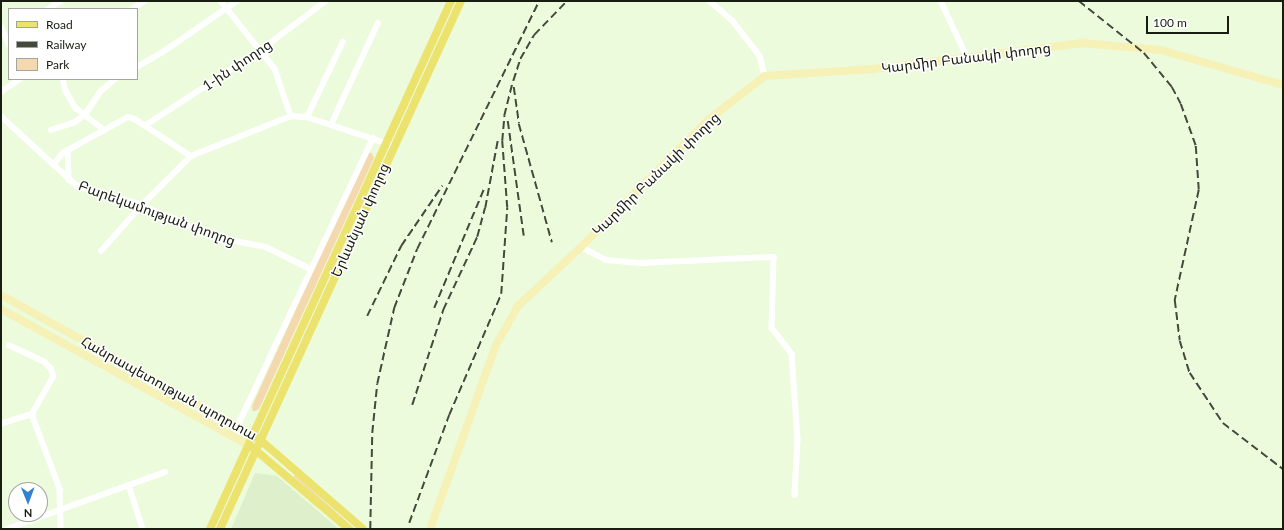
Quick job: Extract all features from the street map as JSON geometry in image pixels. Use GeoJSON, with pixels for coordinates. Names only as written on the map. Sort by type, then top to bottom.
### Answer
{"type":"FeatureCollection","features":[{"type":"Feature","properties":{"kind":"main road","name":"Երևանյան փողոց"},"geometry":{"type":"LineString","coordinates":[[210,529],[247,444],[450,1]]}},
{"type":"Feature","properties":{"kind":"main road","name":"Երևանյան փողոց"},"geometry":{"type":"LineString","coordinates":[[220,529],[461,1]]}},
{"type":"Feature","properties":{"kind":"main road","name":"Հանրապետության պողոտա"},"geometry":{"type":"LineString","coordinates":[[252,434],[261,440],[363,529]]}},
{"type":"Feature","properties":{"kind":"main road","name":"Հանրապետության պողոտա"},"geometry":{"type":"LineString","coordinates":[[247,444],[349,529]]}},
{"type":"Feature","properties":{"kind":"street"},"geometry":{"type":"LineString","coordinates":[[50,8],[61,1]]}},
{"type":"Feature","properties":{"kind":"street"},"geometry":{"type":"LineString","coordinates":[[134,8],[145,1]]}},
{"type":"Feature","properties":{"kind":"street"},"geometry":{"type":"LineString","coordinates":[[221,1],[275,69],[290,116]]}},
{"type":"Feature","properties":{"kind":"street"},"geometry":{"type":"LineString","coordinates":[[138,66],[237,1]]}},
{"type":"Feature","properties":{"kind":"street","name":"1-ին փողոց"},"geometry":{"type":"LineString","coordinates":[[146,125],[261,50],[326,1]]}},
{"type":"Feature","properties":{"kind":"street"},"geometry":{"type":"LineString","coordinates":[[710,1],[732,21],[760,56],[765,76]]}},
{"type":"Feature","properties":{"kind":"street"},"geometry":{"type":"LineString","coordinates":[[941,1],[968,59]]}},
{"type":"Feature","properties":{"kind":"street"},"geometry":{"type":"LineString","coordinates":[[331,125],[378,23]]}},
{"type":"Feature","properties":{"kind":"street"},"geometry":{"type":"LineString","coordinates":[[1,26],[6,32]]}},
{"type":"Feature","properties":{"kind":"street"},"geometry":{"type":"LineString","coordinates":[[307,117],[343,42]]}},
{"type":"Feature","properties":{"kind":"street","name":"Կարմիր Բանակի փողոց"},"geometry":{"type":"LineString","coordinates":[[430,529],[496,345],[518,306],[581,247],[708,120],[765,76],[968,59],[1082,43],[1160,50],[1283,85]]}},
{"type":"Feature","properties":{"kind":"street"},"geometry":{"type":"LineString","coordinates":[[1,92],[19,80]]}},
{"type":"Feature","properties":{"kind":"street"},"geometry":{"type":"LineString","coordinates":[[63,80],[71,100],[85,115],[104,130]]}},
{"type":"Feature","properties":{"kind":"street"},"geometry":{"type":"LineString","coordinates":[[51,130],[75,122],[85,115],[100,92],[114,80]]}},
{"type":"Feature","properties":{"kind":"street","name":"Բարեկամության փողոց"},"geometry":{"type":"LineString","coordinates":[[1,116],[77,186],[142,205],[181,224],[240,242],[266,247],[310,269]]}},
{"type":"Feature","properties":{"kind":"street"},"geometry":{"type":"LineString","coordinates":[[100,251],[142,205],[191,156],[290,116],[307,117],[394,146]]}},
{"type":"Feature","properties":{"kind":"street"},"geometry":{"type":"LineString","coordinates":[[53,165],[68,150],[128,117],[146,125],[191,156]]}},
{"type":"Feature","properties":{"kind":"street"},"geometry":{"type":"LineString","coordinates":[[238,425],[310,269],[373,138]]}},
{"type":"Feature","properties":{"kind":"street"},"geometry":{"type":"LineString","coordinates":[[68,150],[69,180]]}},
{"type":"Feature","properties":{"kind":"street"},"geometry":{"type":"LineString","coordinates":[[581,247],[606,260],[640,263],[774,257],[772,328],[792,354],[798,440],[794,496]]}},
{"type":"Feature","properties":{"kind":"street","name":"Հանրապետության պողոտա"},"geometry":{"type":"LineString","coordinates":[[1,295],[252,434]]}},
{"type":"Feature","properties":{"kind":"street","name":"Հանրապետության պողոտա"},"geometry":{"type":"LineString","coordinates":[[1,309],[247,444]]}},
{"type":"Feature","properties":{"kind":"street"},"geometry":{"type":"LineString","coordinates":[[10,346],[44,362],[51,369],[52,381],[39,397],[32,414],[60,489],[61,529]]}},
{"type":"Feature","properties":{"kind":"street"},"geometry":{"type":"LineString","coordinates":[[1,424],[32,414]]}},
{"type":"Feature","properties":{"kind":"street"},"geometry":{"type":"LineString","coordinates":[[7,529],[165,472]]}},
{"type":"Feature","properties":{"kind":"street"},"geometry":{"type":"LineString","coordinates":[[129,485],[143,529]]}},
{"type":"Feature","properties":{"kind":"shaded area"},"geometry":{"type":"Polygon","coordinates":[[[255,473],[277,476],[339,529],[231,529],[255,473]]]}},
{"type":"Feature","properties":{"kind":"green space"},"geometry":{"type":"Polygon","coordinates":[[[367,153],[372,153],[374,158],[259,409],[253,412],[252,406],[367,153]]]}},
{"type":"Feature","properties":{"kind":"green space"},"geometry":{"type":"Polygon","coordinates":[[[295,475],[355,529],[352,529],[294,476],[295,475]]]}},
{"type":"Feature","properties":{"kind":"railway"},"geometry":{"type":"LineString","coordinates":[[370,529],[372,433],[377,384],[394,308],[417,249],[539,1]]}},
{"type":"Feature","properties":{"kind":"railway"},"geometry":{"type":"LineString","coordinates":[[409,523],[449,415],[501,294],[507,208],[502,141],[504,116],[513,81],[520,59],[534,35],[567,1]]}},
{"type":"Feature","properties":{"kind":"railway"},"geometry":{"type":"LineString","coordinates":[[1079,1],[1144,53],[1172,87],[1181,104],[1196,146],[1199,190],[1175,300],[1180,341],[1190,373],[1223,423],[1283,469]]}},
{"type":"Feature","properties":{"kind":"railway"},"geometry":{"type":"LineString","coordinates":[[514,87],[519,124],[552,242]]}},
{"type":"Feature","properties":{"kind":"railway"},"geometry":{"type":"LineString","coordinates":[[508,121],[524,236]]}},
{"type":"Feature","properties":{"kind":"railway"},"geometry":{"type":"LineString","coordinates":[[412,405],[443,310],[477,237],[485,208],[498,138]]}},
{"type":"Feature","properties":{"kind":"railway"},"geometry":{"type":"LineString","coordinates":[[367,316],[401,246],[442,186]]}},
{"type":"Feature","properties":{"kind":"railway"},"geometry":{"type":"LineString","coordinates":[[434,308],[485,186]]}}]}
